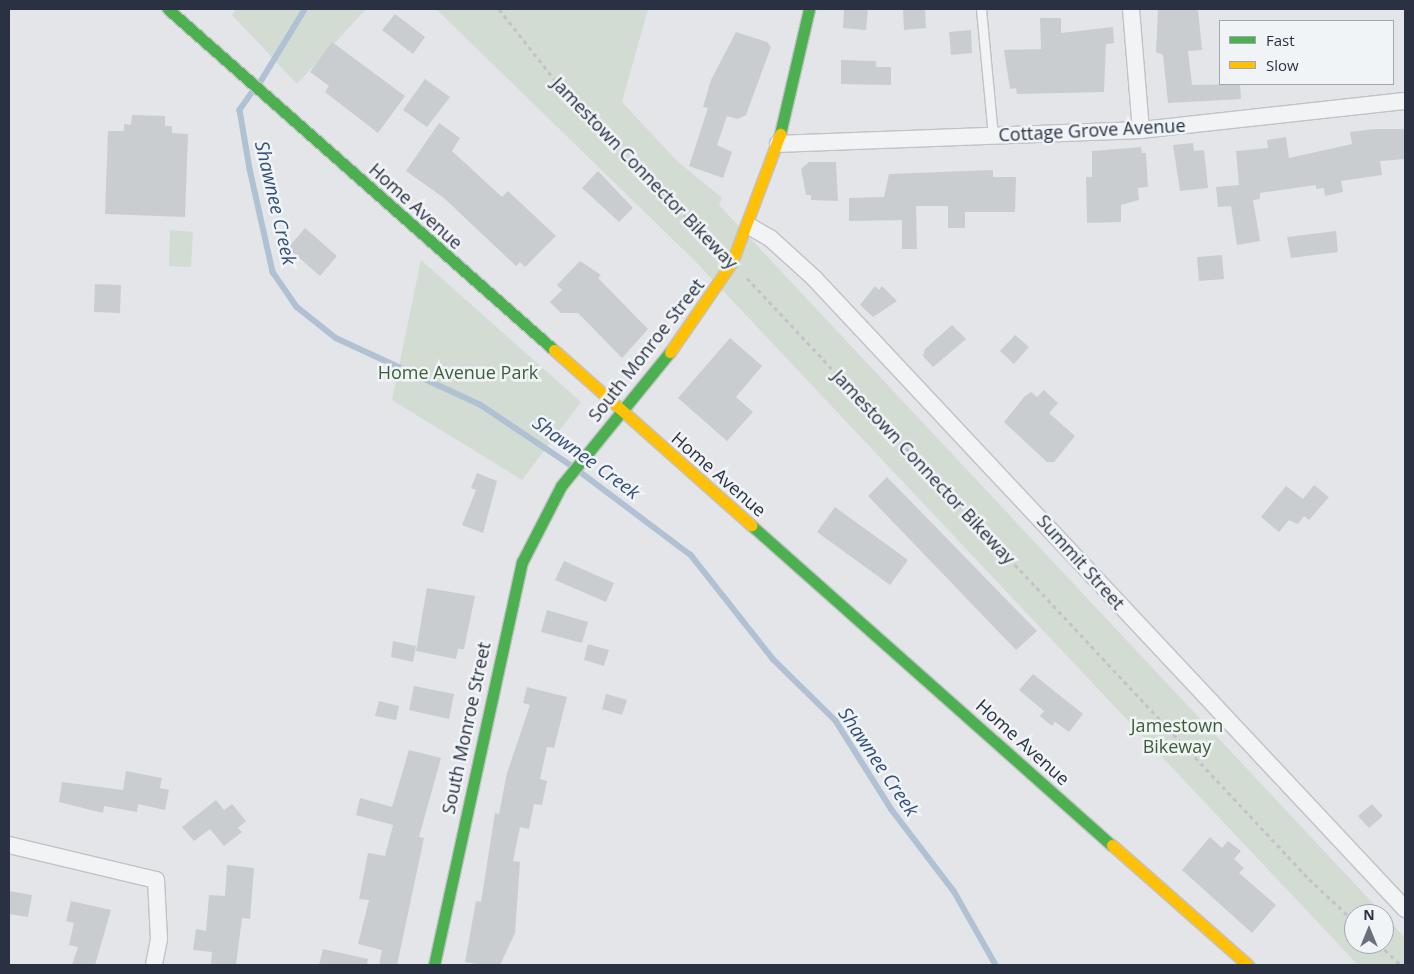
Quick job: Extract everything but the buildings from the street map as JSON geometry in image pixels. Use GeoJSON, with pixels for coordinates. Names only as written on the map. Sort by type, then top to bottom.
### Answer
{"type":"FeatureCollection","features":[{"type":"Feature","properties":{"kind":"main road","name":"Home Avenue"},"geometry":{"type":"LineString","coordinates":[[168,9],[1248,965]]}},
{"type":"Feature","properties":{"kind":"main road","name":"South Monroe Street"},"geometry":{"type":"LineString","coordinates":[[434,965],[515,584],[532,539],[561,486],[586,454],[623,413],[695,321],[732,262],[749,226],[778,144],[809,9]]}},
{"type":"Feature","properties":{"kind":"street"},"geometry":{"type":"LineString","coordinates":[[1131,9],[1141,130]]}},
{"type":"Feature","properties":{"kind":"street","name":"Cottage Grove Avenue"},"geometry":{"type":"LineString","coordinates":[[778,144],[1141,130],[1405,101]]}},
{"type":"Feature","properties":{"kind":"street","name":"Summit Street"},"geometry":{"type":"LineString","coordinates":[[749,226],[770,238],[814,278],[1405,909]]}},
{"type":"Feature","properties":{"kind":"street"},"geometry":{"type":"LineString","coordinates":[[9,845],[156,880],[159,939],[154,965]]}},
{"type":"Feature","properties":{"kind":"lane"},"geometry":{"type":"LineString","coordinates":[[981,9],[993,136]]}},
{"type":"Feature","properties":{"kind":"path","name":"Jamestown Connector Bikeway"},"geometry":{"type":"LineString","coordinates":[[499,9],[576,107],[732,262],[1302,872],[1344,912]]}},
{"type":"Feature","properties":{"kind":"path"},"geometry":{"type":"LineString","coordinates":[[1390,954],[1402,965]]}},
{"type":"Feature","properties":{"kind":"green space"},"geometry":{"type":"Polygon","coordinates":[[[236,9],[366,9],[297,84],[232,15],[236,9]]]}},
{"type":"Feature","properties":{"kind":"green space","name":"Jamestown Bikeway"},"geometry":{"type":"Polygon","coordinates":[[[436,9],[648,9],[622,102],[677,161],[722,198],[719,205],[1374,904],[1344,904],[1344,950],[695,261],[436,9]]]}},
{"type":"Feature","properties":{"kind":"green space"},"geometry":{"type":"Polygon","coordinates":[[[170,230],[193,232],[191,267],[169,266],[170,230]]]}},
{"type":"Feature","properties":{"kind":"green space","name":"Home Avenue Park"},"geometry":{"type":"Polygon","coordinates":[[[421,260],[581,402],[522,480],[392,400],[421,260]]]}},
{"type":"Feature","properties":{"kind":"green space","name":"Jamestown Bikeway"},"geometry":{"type":"Polygon","coordinates":[[[1394,926],[1405,938],[1405,965],[1358,965],[1348,954],[1394,954],[1394,926]]]}},
{"type":"Feature","properties":{"kind":"waterway","name":"Shawnee Creek"},"geometry":{"type":"LineString","coordinates":[[261,81],[305,9]]}},
{"type":"Feature","properties":{"kind":"waterway","name":"Shawnee Creek"},"geometry":{"type":"LineString","coordinates":[[252,93],[240,110],[250,169],[273,272],[297,307],[336,338],[481,405],[572,466]]}},
{"type":"Feature","properties":{"kind":"waterway","name":"Shawnee Creek"},"geometry":{"type":"LineString","coordinates":[[579,471],[691,555],[773,659],[836,721],[892,810],[954,891],[996,965]]}},
{"type":"Feature","properties":{"kind":"traffic: fast"},"geometry":{"type":"LineString","coordinates":[[168,9],[554,350]]}},
{"type":"Feature","properties":{"kind":"traffic: fast"},"geometry":{"type":"LineString","coordinates":[[780,134],[809,9]]}},
{"type":"Feature","properties":{"kind":"traffic: fast"},"geometry":{"type":"LineString","coordinates":[[434,965],[522,562],[561,486],[670,352]]}},
{"type":"Feature","properties":{"kind":"traffic: fast"},"geometry":{"type":"LineString","coordinates":[[751,525],[1112,845]]}},
{"type":"Feature","properties":{"kind":"traffic: slow"},"geometry":{"type":"LineString","coordinates":[[670,352],[732,262],[780,134]]}},
{"type":"Feature","properties":{"kind":"traffic: slow"},"geometry":{"type":"LineString","coordinates":[[554,350],[751,525]]}},
{"type":"Feature","properties":{"kind":"traffic: slow"},"geometry":{"type":"LineString","coordinates":[[1112,845],[1248,965]]}}]}
